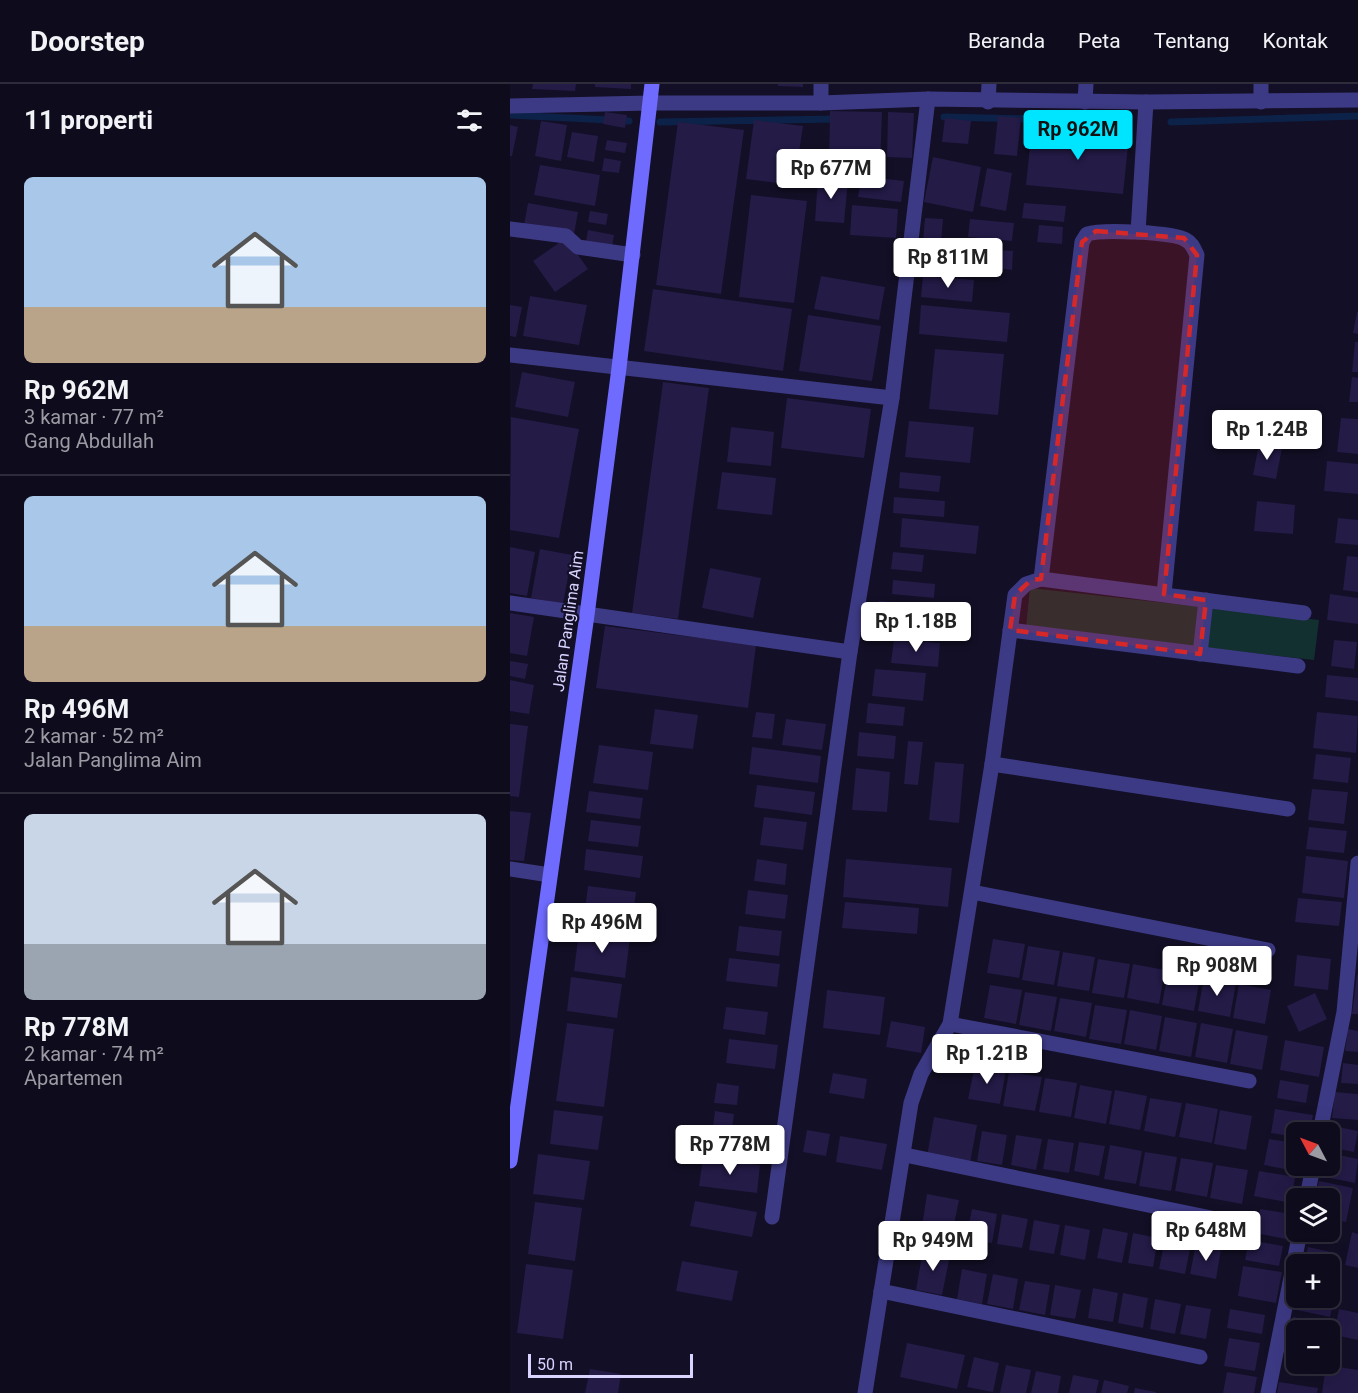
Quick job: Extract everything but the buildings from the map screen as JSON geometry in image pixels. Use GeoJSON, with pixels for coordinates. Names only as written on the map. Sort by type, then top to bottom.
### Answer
{"type":"FeatureCollection","features":[{"type":"Feature","properties":{"kind":"street","name":"Jalan Panglima Aim"},"geometry":{"type":"LineString","coordinates":[[510,1161],[620,368],[652,84]]}},
{"type":"Feature","properties":{"kind":"street"},"geometry":{"type":"LineString","coordinates":[[821,84],[821,103]]}},
{"type":"Feature","properties":{"kind":"street"},"geometry":{"type":"LineString","coordinates":[[988,84],[988,102]]}},
{"type":"Feature","properties":{"kind":"street"},"geometry":{"type":"LineString","coordinates":[[1085,102],[1086,84]]}},
{"type":"Feature","properties":{"kind":"street"},"geometry":{"type":"LineString","coordinates":[[1261,84],[1261,102]]}},
{"type":"Feature","properties":{"kind":"street"},"geometry":{"type":"LineString","coordinates":[[510,106],[821,103],[928,99],[988,102],[1358,100]]}},
{"type":"Feature","properties":{"kind":"street"},"geometry":{"type":"LineString","coordinates":[[772,1217],[850,652],[892,398],[928,99]]}},
{"type":"Feature","properties":{"kind":"street"},"geometry":{"type":"LineString","coordinates":[[1138,232],[1146,102]]}},
{"type":"Feature","properties":{"kind":"street"},"geometry":{"type":"LineString","coordinates":[[510,229],[566,236],[578,247],[633,255]]}},
{"type":"Feature","properties":{"kind":"street"},"geometry":{"type":"LineString","coordinates":[[1041,579],[1082,242],[1087,234],[1096,231],[1138,232],[1184,238],[1191,244],[1197,255],[1164,594]]}},
{"type":"Feature","properties":{"kind":"street"},"geometry":{"type":"LineString","coordinates":[[510,355],[892,398]]}},
{"type":"Feature","properties":{"kind":"street"},"geometry":{"type":"LineString","coordinates":[[865,1393],[905,1155],[911,1103],[921,1074],[950,1024],[992,764],[1015,595],[1031,580],[1041,579],[1304,613]]}},
{"type":"Feature","properties":{"kind":"street"},"geometry":{"type":"LineString","coordinates":[[1200,654],[1206,600]]}},
{"type":"Feature","properties":{"kind":"street"},"geometry":{"type":"LineString","coordinates":[[510,603],[850,652]]}},
{"type":"Feature","properties":{"kind":"street"},"geometry":{"type":"LineString","coordinates":[[1010,630],[1298,666]]}},
{"type":"Feature","properties":{"kind":"street"},"geometry":{"type":"LineString","coordinates":[[992,764],[1288,809]]}},
{"type":"Feature","properties":{"kind":"street"},"geometry":{"type":"LineString","coordinates":[[1322,1122],[1344,1012],[1358,863]]}},
{"type":"Feature","properties":{"kind":"street"},"geometry":{"type":"LineString","coordinates":[[510,869],[550,875]]}},
{"type":"Feature","properties":{"kind":"street"},"geometry":{"type":"LineString","coordinates":[[972,892],[1268,950]]}},
{"type":"Feature","properties":{"kind":"street"},"geometry":{"type":"LineString","coordinates":[[950,1024],[1249,1081]]}},
{"type":"Feature","properties":{"kind":"street"},"geometry":{"type":"LineString","coordinates":[[905,1155],[1226,1221]]}},
{"type":"Feature","properties":{"kind":"street"},"geometry":{"type":"LineString","coordinates":[[1268,1393],[1298,1242]]}},
{"type":"Feature","properties":{"kind":"street"},"geometry":{"type":"LineString","coordinates":[[881,1291],[1200,1357]]}},
{"type":"Feature","properties":{"kind":"highlighted area"},"geometry":{"type":"Polygon","coordinates":[[[1096,231],[1184,238],[1197,255],[1164,594],[1206,600],[1200,654],[1010,630],[1015,595],[1031,580],[1041,579],[1082,242],[1096,231]]]}},
{"type":"Feature","properties":{"kind":"green space"},"geometry":{"type":"Polygon","coordinates":[[[1030,588],[1319,620],[1314,660],[1026,628],[1030,588]]]}},
{"type":"Feature","properties":{"kind":"waterway"},"geometry":{"type":"LineString","coordinates":[[510,115],[629,121]]}},
{"type":"Feature","properties":{"kind":"waterway"},"geometry":{"type":"LineString","coordinates":[[1171,122],[1358,116]]}},
{"type":"Feature","properties":{"kind":"waterway"},"geometry":{"type":"LineString","coordinates":[[944,117],[1126,121]]}},
{"type":"Feature","properties":{"kind":"waterway"},"geometry":{"type":"LineString","coordinates":[[660,122],[838,119]]}}]}
